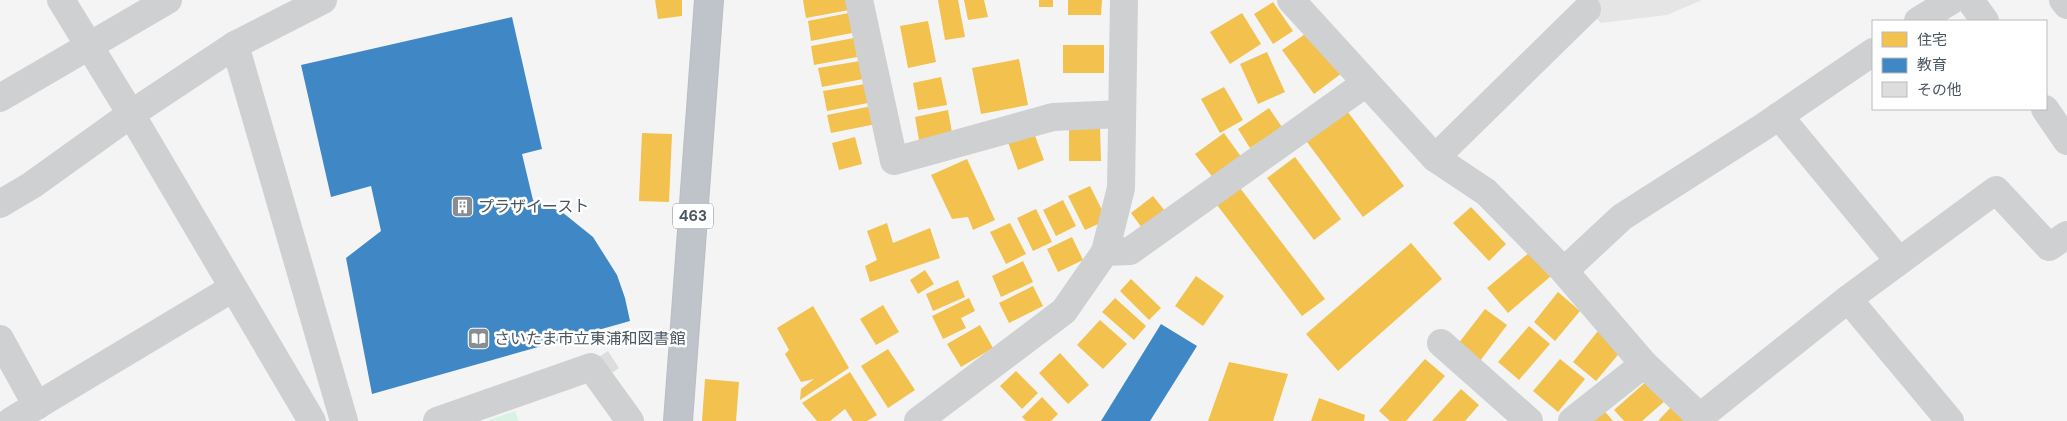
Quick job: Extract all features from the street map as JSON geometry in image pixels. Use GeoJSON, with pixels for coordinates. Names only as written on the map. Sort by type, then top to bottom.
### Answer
{"type":"FeatureCollection","features":[{"type":"Feature","properties":{"kind":"highway","name":"463"},"geometry":{"type":"LineString","coordinates":[[678,421],[709,0]]}},
{"type":"Feature","properties":{"kind":"street"},"geometry":{"type":"LineString","coordinates":[[61,0],[131,114],[312,421]]}},
{"type":"Feature","properties":{"kind":"street"},"geometry":{"type":"LineString","coordinates":[[0,98],[168,0]]}},
{"type":"Feature","properties":{"kind":"street"},"geometry":{"type":"LineString","coordinates":[[0,204],[32,185],[131,114],[289,7],[323,0]]}},
{"type":"Feature","properties":{"kind":"street"},"geometry":{"type":"LineString","coordinates":[[859,0],[894,161],[1053,117],[1122,114]]}},
{"type":"Feature","properties":{"kind":"street"},"geometry":{"type":"LineString","coordinates":[[929,418],[1064,310],[1105,252],[1121,188],[1124,0]]}},
{"type":"Feature","properties":{"kind":"street"},"geometry":{"type":"LineString","coordinates":[[1291,0],[1435,158],[1486,192],[1564,271],[1644,364],[1702,419],[1848,299],[1996,190],[2049,247],[2067,235]]}},
{"type":"Feature","properties":{"kind":"street"},"geometry":{"type":"LineString","coordinates":[[1920,20],[1952,0]]}},
{"type":"Feature","properties":{"kind":"street"},"geometry":{"type":"LineString","coordinates":[[1970,0],[1984,20]]}},
{"type":"Feature","properties":{"kind":"street"},"geometry":{"type":"LineString","coordinates":[[2063,0],[2067,5]]}},
{"type":"Feature","properties":{"kind":"street"},"geometry":{"type":"LineString","coordinates":[[1435,158],[1587,9]]}},
{"type":"Feature","properties":{"kind":"street"},"geometry":{"type":"LineString","coordinates":[[235,45],[344,421]]}},
{"type":"Feature","properties":{"kind":"street"},"geometry":{"type":"LineString","coordinates":[[1564,271],[1622,216],[1779,116],[1872,53]]}},
{"type":"Feature","properties":{"kind":"street"},"geometry":{"type":"LineString","coordinates":[[1105,252],[1130,251],[1366,83]]}},
{"type":"Feature","properties":{"kind":"street"},"geometry":{"type":"LineString","coordinates":[[1779,116],[1899,261]]}},
{"type":"Feature","properties":{"kind":"street"},"geometry":{"type":"LineString","coordinates":[[11,421],[233,288]]}},
{"type":"Feature","properties":{"kind":"street"},"geometry":{"type":"LineString","coordinates":[[1848,299],[1950,421]]}},
{"type":"Feature","properties":{"kind":"street"},"geometry":{"type":"LineString","coordinates":[[0,340],[38,406]]}},
{"type":"Feature","properties":{"kind":"street"},"geometry":{"type":"LineString","coordinates":[[1440,343],[1529,421]]}},
{"type":"Feature","properties":{"kind":"street"},"geometry":{"type":"LineString","coordinates":[[1572,421],[1644,364]]}},
{"type":"Feature","properties":{"kind":"street"},"geometry":{"type":"LineString","coordinates":[[437,421],[591,367],[630,421]]}},
{"type":"Feature","properties":{"kind":"shaded area"},"geometry":{"type":"Polygon","coordinates":[[[1577,0],[1702,0],[1667,15],[1601,23],[1577,0]]]}},
{"type":"Feature","properties":{"kind":"green space"},"geometry":{"type":"Polygon","coordinates":[[[515,411],[519,421],[486,421],[515,411]]]}},
{"type":"Feature","properties":{"kind":"building: 住宅"},"geometry":{"type":"Polygon","coordinates":[[[655,0],[682,0],[682,16],[658,19],[655,0]]]}},
{"type":"Feature","properties":{"kind":"building: 住宅"},"geometry":{"type":"Polygon","coordinates":[[[803,0],[847,0],[849,10],[806,18],[803,0]]]}},
{"type":"Feature","properties":{"kind":"building: 住宅"},"geometry":{"type":"Polygon","coordinates":[[[938,0],[958,0],[965,37],[945,40],[938,0]]]}},
{"type":"Feature","properties":{"kind":"building: 住宅"},"geometry":{"type":"Polygon","coordinates":[[[964,0],[984,0],[988,17],[968,20],[964,0]]]}},
{"type":"Feature","properties":{"kind":"building: 住宅"},"geometry":{"type":"Polygon","coordinates":[[[1039,0],[1053,0],[1053,7],[1039,7],[1039,0]]]}},
{"type":"Feature","properties":{"kind":"building: 住宅"},"geometry":{"type":"Polygon","coordinates":[[[1068,0],[1102,0],[1101,15],[1068,15],[1068,0]]]}},
{"type":"Feature","properties":{"kind":"building: 住宅"},"geometry":{"type":"Polygon","coordinates":[[[1273,2],[1293,31],[1273,44],[1254,14],[1273,2]]]}},
{"type":"Feature","properties":{"kind":"building: 住宅"},"geometry":{"type":"Polygon","coordinates":[[[849,13],[852,33],[811,41],[808,21],[849,13]]]}},
{"type":"Feature","properties":{"kind":"building: 住宅"},"geometry":{"type":"Polygon","coordinates":[[[1242,13],[1261,44],[1230,64],[1210,32],[1242,13]]]}},
{"type":"Feature","properties":{"kind":"building: 住宅"},"geometry":{"type":"Polygon","coordinates":[[[928,21],[936,62],[908,68],[900,26],[928,21]]]}},
{"type":"Feature","properties":{"kind":"building: 住宅"},"geometry":{"type":"Polygon","coordinates":[[[1311,30],[1342,73],[1314,94],[1282,50],[1311,30]]]}},
{"type":"Feature","properties":{"kind":"building: 住宅"},"geometry":{"type":"Polygon","coordinates":[[[854,38],[857,57],[814,65],[811,46],[854,38]]]}},
{"type":"Feature","properties":{"kind":"building: 住宅"},"geometry":{"type":"Polygon","coordinates":[[[1063,45],[1104,45],[1104,73],[1063,73],[1063,45]]]}},
{"type":"Feature","properties":{"kind":"building: 住宅"},"geometry":{"type":"Polygon","coordinates":[[[1267,52],[1285,92],[1258,104],[1240,64],[1267,52]]]}},
{"type":"Feature","properties":{"kind":"building: 住宅"},"geometry":{"type":"Polygon","coordinates":[[[1019,59],[1028,105],[981,114],[972,68],[1019,59]]]}},
{"type":"Feature","properties":{"kind":"building: 住宅"},"geometry":{"type":"Polygon","coordinates":[[[860,61],[863,79],[822,87],[818,68],[860,61]]]}},
{"type":"Feature","properties":{"kind":"building: 住宅"},"geometry":{"type":"Polygon","coordinates":[[[941,77],[947,105],[918,110],[913,83],[941,77]]]}},
{"type":"Feature","properties":{"kind":"building: 住宅"},"geometry":{"type":"Polygon","coordinates":[[[865,84],[868,103],[827,111],[823,91],[865,84]]]}},
{"type":"Feature","properties":{"kind":"building: 住宅"},"geometry":{"type":"Polygon","coordinates":[[[1224,87],[1243,120],[1220,133],[1201,99],[1224,87]]]}},
{"type":"Feature","properties":{"kind":"building: 住宅"},"geometry":{"type":"Polygon","coordinates":[[[872,106],[876,124],[831,133],[827,115],[872,106]]]}},
{"type":"Feature","properties":{"kind":"building: 住宅"},"geometry":{"type":"Polygon","coordinates":[[[1344,107],[1404,186],[1363,217],[1304,138],[1344,107]]]}},
{"type":"Feature","properties":{"kind":"building: 住宅"},"geometry":{"type":"Polygon","coordinates":[[[1269,108],[1282,127],[1250,148],[1238,129],[1269,108]]]}},
{"type":"Feature","properties":{"kind":"building: 住宅"},"geometry":{"type":"Polygon","coordinates":[[[948,110],[952,133],[919,140],[915,117],[948,110]]]}},
{"type":"Feature","properties":{"kind":"building: 住宅"},"geometry":{"type":"Polygon","coordinates":[[[1069,127],[1100,127],[1101,161],[1069,161],[1069,127]]]}},
{"type":"Feature","properties":{"kind":"building: 住宅"},"geometry":{"type":"Polygon","coordinates":[[[642,133],[672,134],[669,202],[639,201],[642,133]]]}},
{"type":"Feature","properties":{"kind":"building: 住宅"},"geometry":{"type":"Polygon","coordinates":[[[1034,133],[1044,160],[1018,170],[1008,142],[1034,133]]]}},
{"type":"Feature","properties":{"kind":"building: 住宅"},"geometry":{"type":"Polygon","coordinates":[[[1224,133],[1242,158],[1214,179],[1195,154],[1224,133]]]}},
{"type":"Feature","properties":{"kind":"building: 住宅"},"geometry":{"type":"Polygon","coordinates":[[[855,137],[862,164],[839,170],[832,143],[855,137]]]}},
{"type":"Feature","properties":{"kind":"building: 住宅"},"geometry":{"type":"Polygon","coordinates":[[[1295,157],[1341,219],[1314,240],[1267,178],[1295,157]]]}},
{"type":"Feature","properties":{"kind":"building: 住宅"},"geometry":{"type":"Polygon","coordinates":[[[967,159],[995,220],[973,230],[968,217],[952,219],[931,175],[967,159]]]}},
{"type":"Feature","properties":{"kind":"building: 住宅"},"geometry":{"type":"Polygon","coordinates":[[[1090,186],[1107,220],[1085,230],[1068,196],[1090,186]]]}},
{"type":"Feature","properties":{"kind":"building: 住宅"},"geometry":{"type":"Polygon","coordinates":[[[1240,188],[1325,299],[1302,316],[1217,205],[1240,188]]]}},
{"type":"Feature","properties":{"kind":"building: 住宅"},"geometry":{"type":"Polygon","coordinates":[[[1153,196],[1165,211],[1142,228],[1131,213],[1153,196]]]}},
{"type":"Feature","properties":{"kind":"building: 住宅"},"geometry":{"type":"Polygon","coordinates":[[[1063,200],[1076,226],[1056,236],[1043,210],[1063,200]]]}},
{"type":"Feature","properties":{"kind":"building: 住宅"},"geometry":{"type":"Polygon","coordinates":[[[1471,207],[1506,244],[1489,261],[1453,223],[1471,207]]]}},
{"type":"Feature","properties":{"kind":"building: 住宅"},"geometry":{"type":"Polygon","coordinates":[[[1036,209],[1052,242],[1033,251],[1017,218],[1036,209]]]}},
{"type":"Feature","properties":{"kind":"building: 住宅"},"geometry":{"type":"Polygon","coordinates":[[[887,223],[893,243],[930,228],[940,258],[870,282],[865,266],[877,260],[867,231],[887,223]]]}},
{"type":"Feature","properties":{"kind":"building: 住宅"},"geometry":{"type":"Polygon","coordinates":[[[1010,223],[1026,254],[1006,264],[990,232],[1010,223]]]}},
{"type":"Feature","properties":{"kind":"building: 住宅"},"geometry":{"type":"Polygon","coordinates":[[[1072,237],[1083,260],[1058,272],[1047,249],[1072,237]]]}},
{"type":"Feature","properties":{"kind":"building: 住宅"},"geometry":{"type":"Polygon","coordinates":[[[1411,243],[1442,279],[1338,371],[1306,334],[1411,243]]]}},
{"type":"Feature","properties":{"kind":"building: 住宅"},"geometry":{"type":"Polygon","coordinates":[[[1530,252],[1551,276],[1508,313],[1487,288],[1530,252]]]}},
{"type":"Feature","properties":{"kind":"building: 住宅"},"geometry":{"type":"Polygon","coordinates":[[[1023,261],[1033,282],[1001,297],[992,276],[1023,261]]]}},
{"type":"Feature","properties":{"kind":"building: 住宅"},"geometry":{"type":"Polygon","coordinates":[[[925,270],[934,284],[918,294],[910,280],[925,270]]]}},
{"type":"Feature","properties":{"kind":"building: 住宅"},"geometry":{"type":"Polygon","coordinates":[[[1196,276],[1224,296],[1203,326],[1175,306],[1196,276]]]}},
{"type":"Feature","properties":{"kind":"building: 住宅"},"geometry":{"type":"Polygon","coordinates":[[[1131,279],[1161,308],[1149,320],[1120,291],[1131,279]]]}},
{"type":"Feature","properties":{"kind":"building: 住宅"},"geometry":{"type":"Polygon","coordinates":[[[958,280],[965,297],[933,311],[926,294],[958,280]]]}},
{"type":"Feature","properties":{"kind":"building: 住宅"},"geometry":{"type":"Polygon","coordinates":[[[1033,286],[1043,306],[1009,323],[999,303],[1033,286]]]}},
{"type":"Feature","properties":{"kind":"building: 住宅"},"geometry":{"type":"Polygon","coordinates":[[[1558,292],[1580,311],[1555,341],[1534,322],[1558,292]]]}},
{"type":"Feature","properties":{"kind":"building: 住宅"},"geometry":{"type":"Polygon","coordinates":[[[969,298],[975,311],[961,318],[966,328],[943,339],[932,316],[969,298]]]}},
{"type":"Feature","properties":{"kind":"building: 住宅"},"geometry":{"type":"Polygon","coordinates":[[[1115,298],[1146,326],[1134,340],[1102,312],[1115,298]]]}},
{"type":"Feature","properties":{"kind":"building: 住宅"},"geometry":{"type":"Polygon","coordinates":[[[883,305],[899,332],[876,345],[860,319],[883,305]]]}},
{"type":"Feature","properties":{"kind":"building: 住宅"},"geometry":{"type":"Polygon","coordinates":[[[813,306],[849,368],[800,400],[801,389],[814,379],[801,382],[785,354],[789,350],[777,328],[813,306]]]}},
{"type":"Feature","properties":{"kind":"building: 住宅"},"geometry":{"type":"Polygon","coordinates":[[[1485,309],[1507,325],[1480,361],[1458,344],[1485,309]]]}},
{"type":"Feature","properties":{"kind":"building: 住宅"},"geometry":{"type":"Polygon","coordinates":[[[1100,320],[1127,344],[1103,369],[1077,345],[1100,320]]]}},
{"type":"Feature","properties":{"kind":"building: 住宅"},"geometry":{"type":"Polygon","coordinates":[[[980,325],[993,348],[961,367],[947,344],[980,325]]]}},
{"type":"Feature","properties":{"kind":"building: 住宅"},"geometry":{"type":"Polygon","coordinates":[[[1529,326],[1550,344],[1519,380],[1498,362],[1529,326]]]}},
{"type":"Feature","properties":{"kind":"building: 住宅"},"geometry":{"type":"Polygon","coordinates":[[[1598,331],[1622,350],[1596,381],[1573,362],[1598,331]]]}},
{"type":"Feature","properties":{"kind":"building: 住宅"},"geometry":{"type":"Polygon","coordinates":[[[888,349],[915,390],[888,408],[861,366],[888,349]]]}},
{"type":"Feature","properties":{"kind":"building: 住宅"},"geometry":{"type":"Polygon","coordinates":[[[1060,353],[1089,385],[1068,404],[1039,373],[1060,353]]]}},
{"type":"Feature","properties":{"kind":"building: 住宅"},"geometry":{"type":"Polygon","coordinates":[[[1425,359],[1445,376],[1406,421],[1390,421],[1379,411],[1425,359]]]}},
{"type":"Feature","properties":{"kind":"building: 住宅"},"geometry":{"type":"Polygon","coordinates":[[[1560,359],[1585,379],[1558,412],[1533,391],[1560,359]]]}},
{"type":"Feature","properties":{"kind":"building: 住宅"},"geometry":{"type":"Polygon","coordinates":[[[1229,362],[1288,374],[1273,421],[1208,421],[1229,362]]]}},
{"type":"Feature","properties":{"kind":"building: 住宅"},"geometry":{"type":"Polygon","coordinates":[[[1016,371],[1038,393],[1022,409],[1000,386],[1016,371]]]}},
{"type":"Feature","properties":{"kind":"building: 住宅"},"geometry":{"type":"Polygon","coordinates":[[[850,372],[877,415],[867,421],[853,421],[845,409],[830,421],[817,421],[802,403],[850,372]]]}},
{"type":"Feature","properties":{"kind":"building: 住宅"},"geometry":{"type":"Polygon","coordinates":[[[705,379],[739,382],[736,421],[702,421],[705,379]]]}},
{"type":"Feature","properties":{"kind":"building: 住宅"},"geometry":{"type":"Polygon","coordinates":[[[1648,380],[1666,400],[1642,421],[1624,421],[1614,410],[1648,380]]]}},
{"type":"Feature","properties":{"kind":"building: 住宅"},"geometry":{"type":"Polygon","coordinates":[[[1461,389],[1479,405],[1465,421],[1432,421],[1461,389]]]}},
{"type":"Feature","properties":{"kind":"building: 住宅"},"geometry":{"type":"Polygon","coordinates":[[[1042,397],[1058,414],[1051,421],[1026,421],[1022,417],[1042,397]]]}},
{"type":"Feature","properties":{"kind":"building: 住宅"},"geometry":{"type":"Polygon","coordinates":[[[1319,398],[1365,415],[1364,421],[1311,421],[1319,398]]]}},
{"type":"Feature","properties":{"kind":"building: 住宅"},"geometry":{"type":"Polygon","coordinates":[[[1673,405],[1689,421],[1658,421],[1673,405]]]}},
{"type":"Feature","properties":{"kind":"building: 住宅"},"geometry":{"type":"Polygon","coordinates":[[[1600,406],[1613,421],[1582,421],[1600,406]]]}},
{"type":"Feature","properties":{"kind":"building: 教育","name":"プラザイースト"},"geometry":{"type":"Polygon","coordinates":[[[512,17],[542,149],[522,154],[533,200],[562,212],[593,237],[617,275],[630,321],[372,394],[346,258],[381,231],[371,186],[331,197],[301,65],[512,17]]]}},
{"type":"Feature","properties":{"kind":"building: 教育"},"geometry":{"type":"Polygon","coordinates":[[[1161,324],[1197,346],[1150,421],[1101,421],[1161,324]]]}},
{"type":"Feature","properties":{"kind":"building: その他"},"geometry":{"type":"Polygon","coordinates":[[[608,351],[619,368],[607,376],[596,359],[608,351]]]}},
{"type":"Feature","properties":{"kind":"place","name":"プラザイースト"},"geometry":{"type":"Point","coordinates":[462,206]}},
{"type":"Feature","properties":{"kind":"place","name":"さいたま市立東浦和図書館"},"geometry":{"type":"Point","coordinates":[478,338]}}]}
